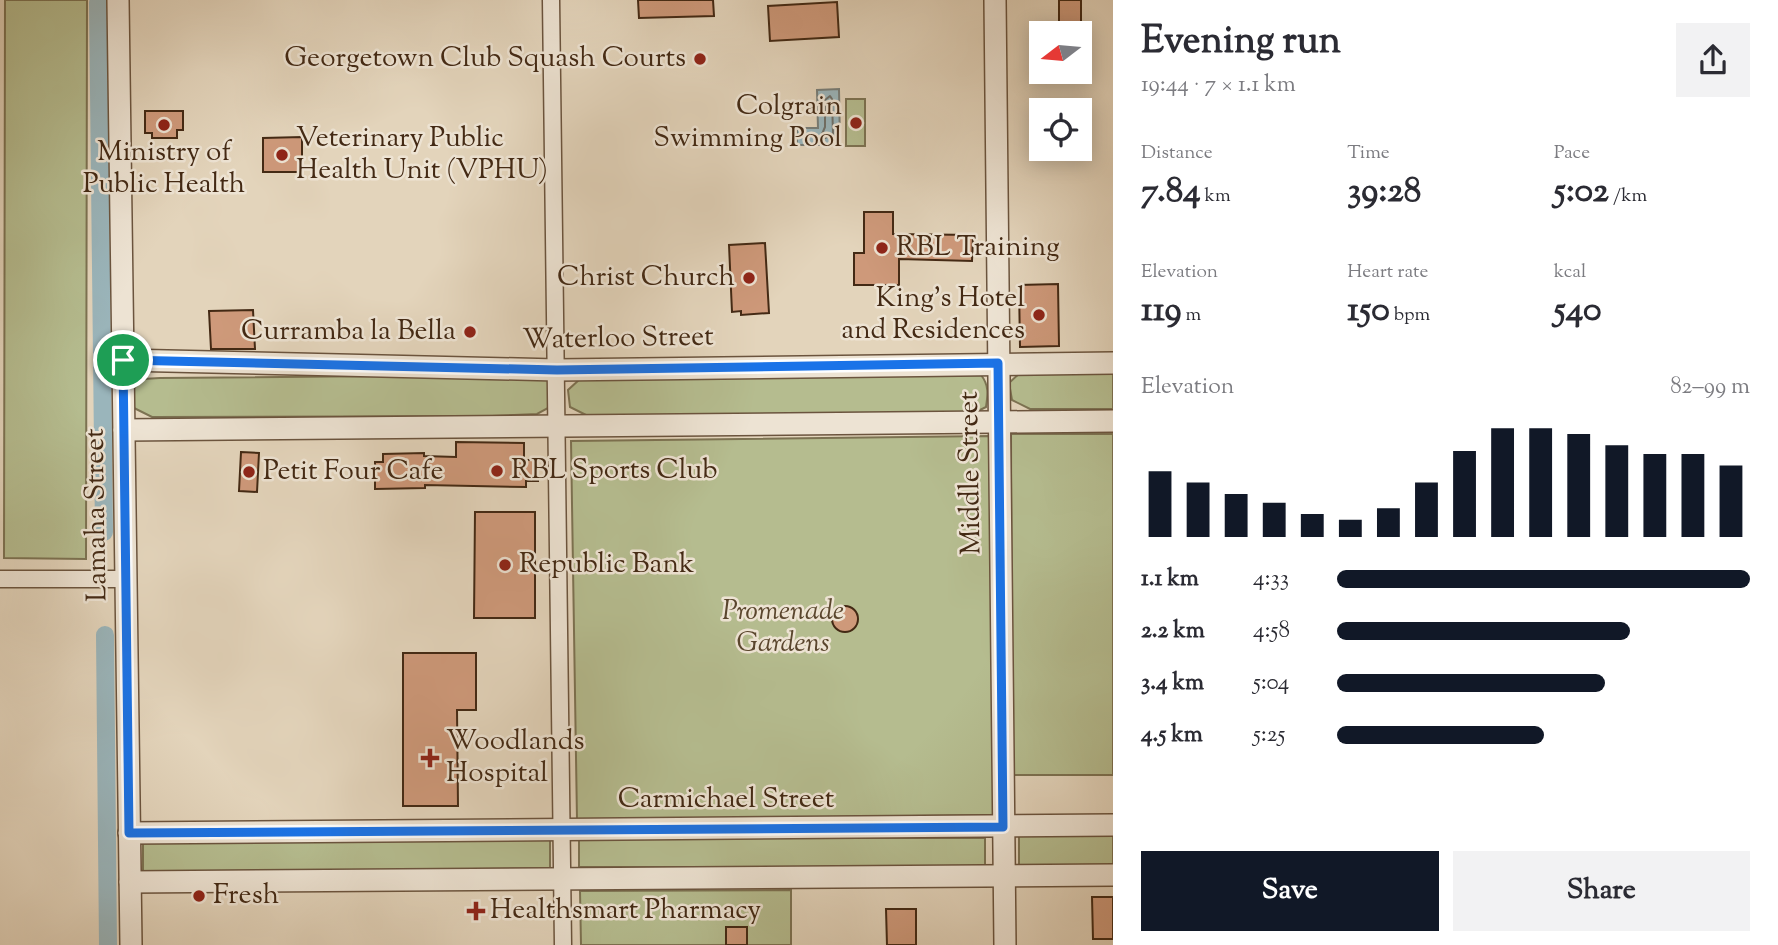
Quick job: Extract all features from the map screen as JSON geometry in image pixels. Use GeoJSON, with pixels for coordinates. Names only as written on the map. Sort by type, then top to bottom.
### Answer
{"type":"FeatureCollection","features":[{"type":"Feature","properties":{"kind":"street","name":"Lamaha Street"},"geometry":{"type":"LineString","coordinates":[[118,0],[131,945]]}},
{"type":"Feature","properties":{"kind":"street"},"geometry":{"type":"LineString","coordinates":[[551,0],[563,945]]}},
{"type":"Feature","properties":{"kind":"street","name":"Middle Street"},"geometry":{"type":"LineString","coordinates":[[995,0],[1005,945]]}},
{"type":"Feature","properties":{"kind":"street","name":"Waterloo Street"},"geometry":{"type":"LineString","coordinates":[[123,360],[557,370],[1113,363]]}},
{"type":"Feature","properties":{"kind":"street"},"geometry":{"type":"LineString","coordinates":[[124,430],[1113,421]]}},
{"type":"Feature","properties":{"kind":"street"},"geometry":{"type":"LineString","coordinates":[[0,579],[125,579]]}},
{"type":"Feature","properties":{"kind":"street","name":"Carmichael Street"},"geometry":{"type":"LineString","coordinates":[[129,833],[1113,825]]}},
{"type":"Feature","properties":{"kind":"street"},"geometry":{"type":"LineString","coordinates":[[130,882],[1113,875]]}},
{"type":"Feature","properties":{"kind":"green space"},"geometry":{"type":"Polygon","coordinates":[[[5,0],[87,0],[86,559],[4,558],[5,0]]]}},
{"type":"Feature","properties":{"kind":"green space","name":"Colgrain Swimming Pool"},"geometry":{"type":"Polygon","coordinates":[[[846,99],[865,99],[865,146],[846,146],[846,99]]]}},
{"type":"Feature","properties":{"kind":"green space"},"geometry":{"type":"Polygon","coordinates":[[[1113,369],[1113,409],[1030,409],[1012,400],[1009,383],[1022,371],[1113,369]]]}},
{"type":"Feature","properties":{"kind":"green space"},"geometry":{"type":"Polygon","coordinates":[[[981,375],[987,390],[986,407],[974,413],[588,416],[570,407],[568,390],[580,379],[981,375]]]}},
{"type":"Feature","properties":{"kind":"green space"},"geometry":{"type":"Polygon","coordinates":[[[545,376],[550,382],[550,407],[537,414],[492,416],[152,417],[134,408],[131,391],[143,379],[160,378],[545,376]]]}},
{"type":"Feature","properties":{"kind":"green space"},"geometry":{"type":"Polygon","coordinates":[[[1011,434],[1113,434],[1113,775],[1012,775],[1011,434]]]}},
{"type":"Feature","properties":{"kind":"green space","name":"Promenade Gardens"},"geometry":{"type":"Polygon","coordinates":[[[989,436],[995,815],[577,820],[571,441],[989,436]]]}},
{"type":"Feature","properties":{"kind":"green space"},"geometry":{"type":"Polygon","coordinates":[[[1019,832],[1113,832],[1113,868],[1019,869],[1019,832]]]}},
{"type":"Feature","properties":{"kind":"green space"},"geometry":{"type":"Polygon","coordinates":[[[579,838],[985,838],[985,867],[579,867],[579,838]]]}},
{"type":"Feature","properties":{"kind":"green space"},"geometry":{"type":"Polygon","coordinates":[[[550,839],[550,868],[143,873],[143,843],[550,839]]]}},
{"type":"Feature","properties":{"kind":"green space"},"geometry":{"type":"Polygon","coordinates":[[[791,890],[791,945],[747,945],[746,927],[726,927],[726,945],[581,945],[580,891],[791,890]]]}},
{"type":"Feature","properties":{"kind":"water"},"geometry":{"type":"Polygon","coordinates":[[[839,89],[840,145],[797,145],[797,128],[818,128],[817,90],[839,89]]]}},
{"type":"Feature","properties":{"kind":"building"},"geometry":{"type":"Polygon","coordinates":[[[638,0],[713,0],[714,16],[639,18],[638,0]]]}},
{"type":"Feature","properties":{"kind":"building"},"geometry":{"type":"Polygon","coordinates":[[[1059,0],[1081,0],[1081,21],[1059,21],[1059,0]]]}},
{"type":"Feature","properties":{"kind":"building"},"geometry":{"type":"Polygon","coordinates":[[[837,2],[839,37],[770,41],[768,6],[837,2]]]}},
{"type":"Feature","properties":{"kind":"building","name":"Ministry of Public Health"},"geometry":{"type":"Polygon","coordinates":[[[145,111],[183,111],[183,130],[177,130],[177,138],[152,138],[152,133],[145,133],[145,111]]]}},
{"type":"Feature","properties":{"kind":"building","name":"Veterinary Public Health Unit (VPHU)"},"geometry":{"type":"Polygon","coordinates":[[[302,137],[302,172],[263,172],[263,138],[302,137]]]}},
{"type":"Feature","properties":{"kind":"building"},"geometry":{"type":"Polygon","coordinates":[[[864,212],[893,212],[893,234],[973,235],[972,261],[899,259],[899,285],[854,285],[854,253],[864,253],[864,212]]]}},
{"type":"Feature","properties":{"kind":"building","name":"Christ Church"},"geometry":{"type":"Polygon","coordinates":[[[765,243],[769,313],[741,315],[741,311],[732,312],[729,245],[765,243]]]}},
{"type":"Feature","properties":{"kind":"building","name":"King's Hotel and Residences"},"geometry":{"type":"Polygon","coordinates":[[[1058,284],[1059,346],[1020,347],[1019,285],[1058,284]]]}},
{"type":"Feature","properties":{"kind":"building"},"geometry":{"type":"Polygon","coordinates":[[[253,310],[255,349],[211,349],[209,311],[253,310]]]}},
{"type":"Feature","properties":{"kind":"building"},"geometry":{"type":"Polygon","coordinates":[[[456,442],[524,443],[524,460],[538,460],[538,481],[526,481],[526,487],[425,485],[425,488],[375,489],[375,462],[383,462],[383,454],[424,453],[424,456],[456,457],[456,442]]]}},
{"type":"Feature","properties":{"kind":"building","name":"Petit Four Cafe"},"geometry":{"type":"Polygon","coordinates":[[[241,452],[259,453],[257,492],[239,491],[241,452]]]}},
{"type":"Feature","properties":{"kind":"building","name":"Republic Bank"},"geometry":{"type":"Polygon","coordinates":[[[475,512],[535,512],[535,618],[474,618],[475,512]]]}},
{"type":"Feature","properties":{"kind":"building"},"geometry":{"type":"Polygon","coordinates":[[[845,606],[854,610],[858,619],[854,628],[845,632],[836,628],[832,619],[836,610],[845,606]]]}},
{"type":"Feature","properties":{"kind":"building","name":"Woodlands Hospital"},"geometry":{"type":"Polygon","coordinates":[[[403,653],[476,653],[476,710],[457,710],[458,806],[403,806],[403,653]]]}},
{"type":"Feature","properties":{"kind":"building"},"geometry":{"type":"Polygon","coordinates":[[[1092,897],[1113,897],[1113,939],[1093,939],[1092,897]]]}},
{"type":"Feature","properties":{"kind":"building"},"geometry":{"type":"Polygon","coordinates":[[[886,909],[916,909],[916,945],[887,945],[886,909]]]}},
{"type":"Feature","properties":{"kind":"building"},"geometry":{"type":"Polygon","coordinates":[[[726,927],[747,927],[747,945],[726,945],[726,927]]]}},
{"type":"Feature","properties":{"kind":"waterway"},"geometry":{"type":"LineString","coordinates":[[98,3],[104,532]]}},
{"type":"Feature","properties":{"kind":"waterway"},"geometry":{"type":"LineString","coordinates":[[105,635],[108,945]]}},
{"type":"Feature","properties":{"kind":"place","name":"Georgetown Club Squash Courts"},"geometry":{"type":"Point","coordinates":[700,59]}},
{"type":"Feature","properties":{"kind":"place","name":"Colgrain Swimming Pool"},"geometry":{"type":"Point","coordinates":[856,123]}},
{"type":"Feature","properties":{"kind":"place","name":"Ministry of Public Health"},"geometry":{"type":"Point","coordinates":[164,125]}},
{"type":"Feature","properties":{"kind":"place","name":"Veterinary Public Health Unit (VPHU)"},"geometry":{"type":"Point","coordinates":[282,155]}},
{"type":"Feature","properties":{"kind":"place","name":"RBL Training"},"geometry":{"type":"Point","coordinates":[882,248]}},
{"type":"Feature","properties":{"kind":"place","name":"Christ Church"},"geometry":{"type":"Point","coordinates":[749,278]}},
{"type":"Feature","properties":{"kind":"place","name":"King's Hotel and Residences"},"geometry":{"type":"Point","coordinates":[1039,315]}},
{"type":"Feature","properties":{"kind":"place","name":"Curramba la Bella"},"geometry":{"type":"Point","coordinates":[470,332]}},
{"type":"Feature","properties":{"kind":"place","name":"RBL Sports Club"},"geometry":{"type":"Point","coordinates":[497,471]}},
{"type":"Feature","properties":{"kind":"place","name":"Petit Four Cafe"},"geometry":{"type":"Point","coordinates":[249,472]}},
{"type":"Feature","properties":{"kind":"place","name":"Republic Bank"},"geometry":{"type":"Point","coordinates":[505,565]}},
{"type":"Feature","properties":{"kind":"place","name":"Woodlands Hospital"},"geometry":{"type":"Point","coordinates":[430,758]}},
{"type":"Feature","properties":{"kind":"place","name":"Fresh"},"geometry":{"type":"Point","coordinates":[199,896]}},
{"type":"Feature","properties":{"kind":"place","name":"Healthsmart Pharmacy"},"geometry":{"type":"Point","coordinates":[476,911]}},
{"type":"Feature","properties":{"kind":"route"},"geometry":{"type":"LineString","coordinates":[[123,360],[557,370],[998,363],[1003,827],[129,833],[123,360]]}}]}
